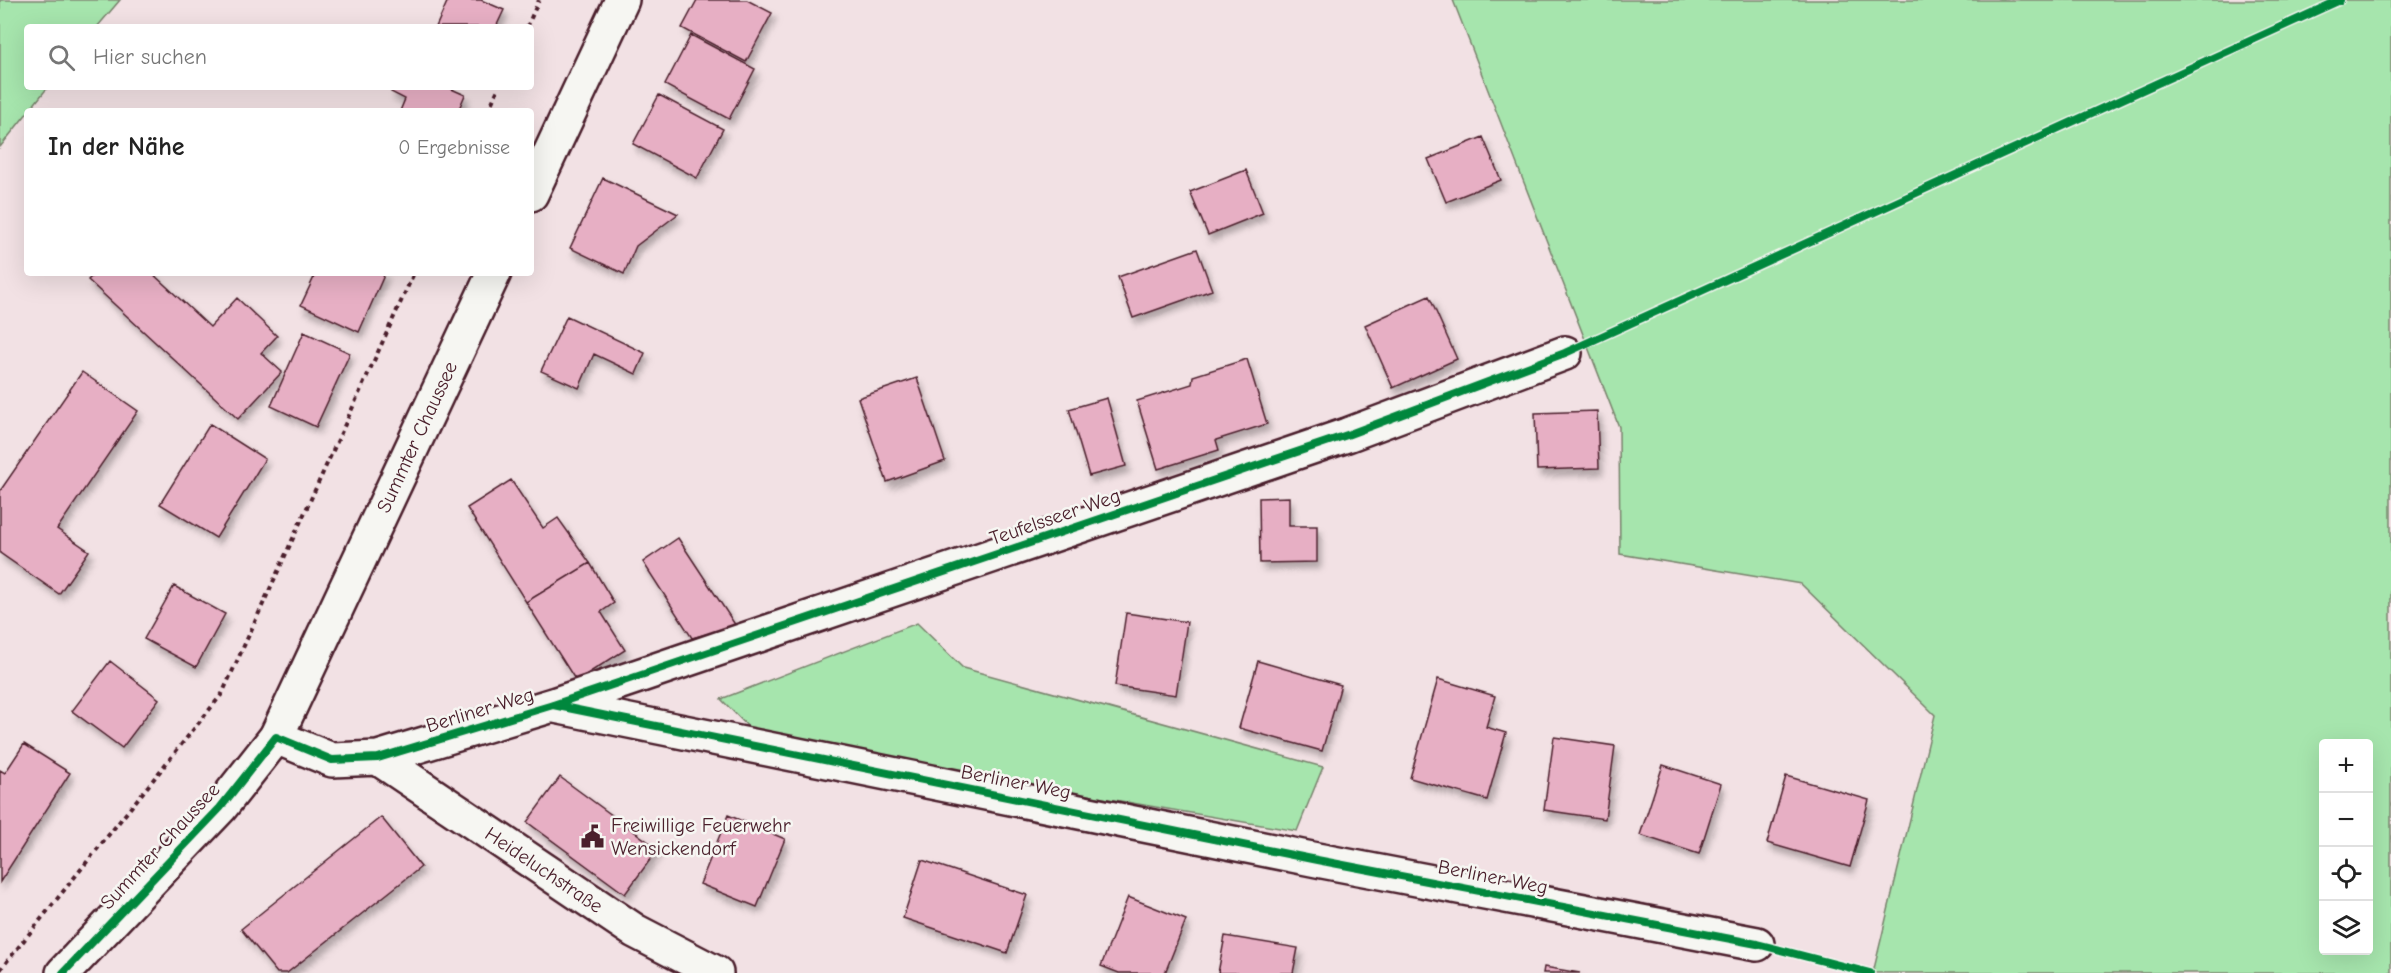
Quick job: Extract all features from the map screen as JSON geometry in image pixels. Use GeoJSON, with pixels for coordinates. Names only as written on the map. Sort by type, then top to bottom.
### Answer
{"type":"FeatureCollection","features":[{"type":"Feature","properties":{"kind":"street"},"geometry":{"type":"LineString","coordinates":[[534,188],[622,0]]}},
{"type":"Feature","properties":{"kind":"street","name":"Summter Chaussee"},"geometry":{"type":"LineString","coordinates":[[63,973],[220,808],[276,737],[493,276]]}},
{"type":"Feature","properties":{"kind":"street","name":"Teufelsseer Weg"},"geometry":{"type":"LineString","coordinates":[[554,705],[1347,435],[1565,353]]}},
{"type":"Feature","properties":{"kind":"street","name":"Berliner Weg"},"geometry":{"type":"LineString","coordinates":[[276,737],[332,760],[378,758],[554,705],[1317,860],[1757,944]]}},
{"type":"Feature","properties":{"kind":"street","name":"Heideluchstraße"},"geometry":{"type":"LineString","coordinates":[[378,758],[635,932],[716,973]]}},
{"type":"Feature","properties":{"kind":"path"},"geometry":{"type":"LineString","coordinates":[[528,24],[539,0]]}},
{"type":"Feature","properties":{"kind":"path"},"geometry":{"type":"LineString","coordinates":[[489,108],[498,90]]}},
{"type":"Feature","properties":{"kind":"path"},"geometry":{"type":"LineString","coordinates":[[0,970],[222,694],[413,276]]}},
{"type":"Feature","properties":{"kind":"green space"},"geometry":{"type":"Polygon","coordinates":[[[0,0],[120,0],[100,24],[24,24],[24,90],[46,90],[31,108],[24,108],[24,117],[0,147],[0,0]]]}},
{"type":"Feature","properties":{"kind":"green space"},"geometry":{"type":"Polygon","coordinates":[[[1453,0],[2391,0],[2391,973],[1873,973],[1935,715],[1801,584],[1620,554],[1619,427],[1453,0]]]}},
{"type":"Feature","properties":{"kind":"green space"},"geometry":{"type":"Polygon","coordinates":[[[917,623],[963,668],[1323,767],[1297,831],[761,740],[721,699],[917,623]]]}},
{"type":"Feature","properties":{"kind":"building"},"geometry":{"type":"Polygon","coordinates":[[[448,0],[481,0],[504,10],[497,24],[437,24],[448,0]]]}},
{"type":"Feature","properties":{"kind":"building"},"geometry":{"type":"Polygon","coordinates":[[[697,0],[747,0],[772,13],[746,62],[682,28],[697,0]]]}},
{"type":"Feature","properties":{"kind":"building"},"geometry":{"type":"Polygon","coordinates":[[[691,35],[755,69],[729,119],[665,85],[691,35]]]}},
{"type":"Feature","properties":{"kind":"building"},"geometry":{"type":"Polygon","coordinates":[[[392,90],[454,90],[465,95],[459,108],[401,108],[405,99],[391,92],[392,90]]]}},
{"type":"Feature","properties":{"kind":"building"},"geometry":{"type":"Polygon","coordinates":[[[659,95],[723,129],[697,178],[633,144],[659,95]]]}},
{"type":"Feature","properties":{"kind":"building"},"geometry":{"type":"Polygon","coordinates":[[[1483,137],[1501,180],[1446,202],[1428,159],[1483,137]]]}},
{"type":"Feature","properties":{"kind":"building"},"geometry":{"type":"Polygon","coordinates":[[[1246,170],[1263,213],[1208,235],[1190,192],[1246,170]]]}},
{"type":"Feature","properties":{"kind":"building"},"geometry":{"type":"Polygon","coordinates":[[[603,178],[678,214],[636,246],[624,274],[570,248],[603,178]]]}},
{"type":"Feature","properties":{"kind":"building"},"geometry":{"type":"Polygon","coordinates":[[[1197,249],[1212,290],[1133,318],[1118,277],[1197,249]]]}},
{"type":"Feature","properties":{"kind":"building"},"geometry":{"type":"Polygon","coordinates":[[[92,276],[155,276],[210,327],[237,298],[277,336],[261,353],[282,372],[238,419],[88,280],[92,276]]]}},
{"type":"Feature","properties":{"kind":"building"},"geometry":{"type":"Polygon","coordinates":[[[315,276],[384,276],[359,332],[301,305],[315,276]]]}},
{"type":"Feature","properties":{"kind":"building"},"geometry":{"type":"Polygon","coordinates":[[[1429,296],[1457,359],[1393,388],[1365,325],[1429,296]]]}},
{"type":"Feature","properties":{"kind":"building"},"geometry":{"type":"Polygon","coordinates":[[[567,316],[645,353],[636,374],[594,354],[579,388],[541,371],[567,316]]]}},
{"type":"Feature","properties":{"kind":"building"},"geometry":{"type":"Polygon","coordinates":[[[304,332],[350,353],[316,427],[271,406],[304,332]]]}},
{"type":"Feature","properties":{"kind":"building"},"geometry":{"type":"Polygon","coordinates":[[[1247,359],[1267,424],[1216,440],[1219,450],[1158,469],[1137,401],[1192,384],[1193,376],[1247,359]]]}},
{"type":"Feature","properties":{"kind":"building"},"geometry":{"type":"Polygon","coordinates":[[[82,372],[138,411],[57,529],[89,551],[59,594],[0,553],[0,491],[82,372]]]}},
{"type":"Feature","properties":{"kind":"building"},"geometry":{"type":"Polygon","coordinates":[[[917,378],[945,461],[887,482],[858,398],[917,378]]]}},
{"type":"Feature","properties":{"kind":"building"},"geometry":{"type":"Polygon","coordinates":[[[1107,398],[1126,466],[1089,476],[1069,409],[1107,398]]]}},
{"type":"Feature","properties":{"kind":"building"},"geometry":{"type":"Polygon","coordinates":[[[1597,411],[1599,468],[1537,470],[1535,413],[1597,411]]]}},
{"type":"Feature","properties":{"kind":"building"},"geometry":{"type":"Polygon","coordinates":[[[210,424],[265,459],[216,538],[160,504],[210,424]]]}},
{"type":"Feature","properties":{"kind":"building"},"geometry":{"type":"Polygon","coordinates":[[[511,480],[543,528],[558,518],[590,563],[526,602],[467,508],[511,480]]]}},
{"type":"Feature","properties":{"kind":"building"},"geometry":{"type":"Polygon","coordinates":[[[1289,497],[1289,526],[1317,526],[1317,562],[1260,563],[1259,498],[1289,497]]]}},
{"type":"Feature","properties":{"kind":"building"},"geometry":{"type":"Polygon","coordinates":[[[678,538],[736,626],[692,638],[643,562],[678,538]]]}},
{"type":"Feature","properties":{"kind":"building"},"geometry":{"type":"Polygon","coordinates":[[[590,563],[614,603],[601,612],[625,650],[576,681],[526,602],[590,563]]]}},
{"type":"Feature","properties":{"kind":"building"},"geometry":{"type":"Polygon","coordinates":[[[174,586],[225,614],[196,667],[144,639],[174,586]]]}},
{"type":"Feature","properties":{"kind":"building"},"geometry":{"type":"Polygon","coordinates":[[[1126,613],[1187,622],[1176,695],[1115,686],[1126,613]]]}},
{"type":"Feature","properties":{"kind":"building"},"geometry":{"type":"Polygon","coordinates":[[[110,661],[159,699],[122,748],[72,711],[110,661]]]}},
{"type":"Feature","properties":{"kind":"building"},"geometry":{"type":"Polygon","coordinates":[[[1258,661],[1341,685],[1322,751],[1239,728],[1258,661]]]}},
{"type":"Feature","properties":{"kind":"building"},"geometry":{"type":"Polygon","coordinates":[[[1438,679],[1495,696],[1486,727],[1506,733],[1487,800],[1410,778],[1438,679]]]}},
{"type":"Feature","properties":{"kind":"building"},"geometry":{"type":"Polygon","coordinates":[[[1554,737],[1615,746],[1605,819],[1544,810],[1554,737]]]}},
{"type":"Feature","properties":{"kind":"building"},"geometry":{"type":"Polygon","coordinates":[[[24,744],[70,773],[0,882],[0,770],[5,773],[24,744]]]}},
{"type":"Feature","properties":{"kind":"building"},"geometry":{"type":"Polygon","coordinates":[[[1663,765],[1721,784],[1699,854],[1640,835],[1663,765]]]}},
{"type":"Feature","properties":{"kind":"building"},"geometry":{"type":"Polygon","coordinates":[[[1786,776],[1869,800],[1850,867],[1767,843],[1786,776]]]}},
{"type":"Feature","properties":{"kind":"building","name":"Freiwillige Feuerwehr Wensickendorf"},"geometry":{"type":"Polygon","coordinates":[[[560,777],[658,849],[625,894],[527,822],[560,777]]]}},
{"type":"Feature","properties":{"kind":"building"},"geometry":{"type":"Polygon","coordinates":[[[728,815],[785,839],[757,907],[700,884],[728,815]]]}},
{"type":"Feature","properties":{"kind":"building"},"geometry":{"type":"Polygon","coordinates":[[[381,817],[421,867],[287,973],[277,973],[241,929],[381,817]]]}},
{"type":"Feature","properties":{"kind":"building"},"geometry":{"type":"Polygon","coordinates":[[[922,860],[1027,895],[1007,953],[903,918],[922,860]]]}},
{"type":"Feature","properties":{"kind":"building"},"geometry":{"type":"Polygon","coordinates":[[[1128,897],[1186,920],[1165,973],[1119,973],[1101,966],[1128,897]]]}},
{"type":"Feature","properties":{"kind":"building"},"geometry":{"type":"Polygon","coordinates":[[[1225,936],[1298,948],[1293,973],[1218,973],[1225,936]]]}},
{"type":"Feature","properties":{"kind":"building"},"geometry":{"type":"Polygon","coordinates":[[[1544,967],[1580,973],[1543,973],[1544,967]]]}},
{"type":"Feature","properties":{"kind":"cycle path"},"geometry":{"type":"LineString","coordinates":[[63,973],[220,808],[276,737],[332,760],[378,758],[553,705],[1347,435],[1565,353],[2340,0]]}},
{"type":"Feature","properties":{"kind":"cycle path"},"geometry":{"type":"LineString","coordinates":[[553,705],[1317,860],[1757,944],[1870,973]]}},
{"type":"Feature","properties":{"kind":"place","name":"Freiwillige Feuerwehr Wensickendorf"},"geometry":{"type":"Point","coordinates":[593,836]}}]}
